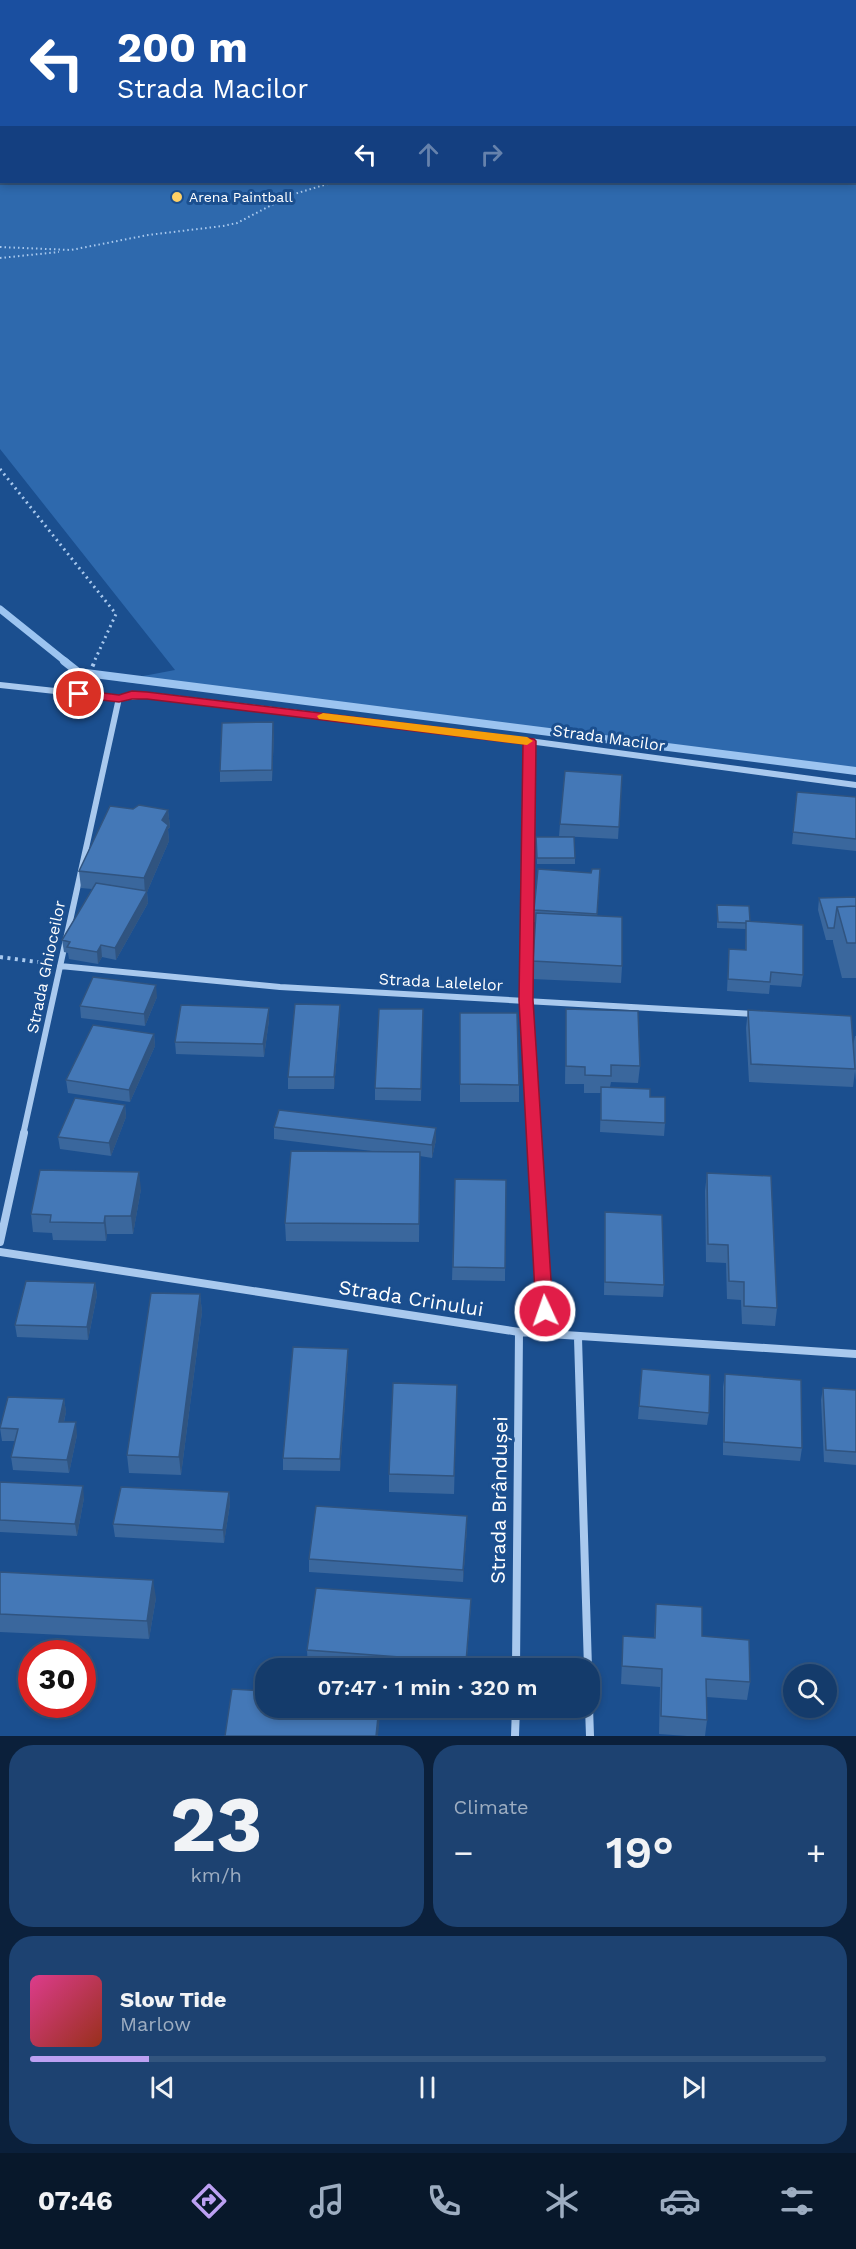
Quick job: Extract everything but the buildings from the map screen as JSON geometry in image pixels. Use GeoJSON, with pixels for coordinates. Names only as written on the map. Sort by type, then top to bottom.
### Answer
{"type":"FeatureCollection","features":[{"type":"Feature","properties":{"kind":"street","name":"Strada Macilor"},"geometry":{"type":"LineString","coordinates":[[0,685],[119,698],[147,695],[530,741],[856,785]]}},
{"type":"Feature","properties":{"kind":"street","name":"Strada Ghioceilor"},"geometry":{"type":"LineString","coordinates":[[0,1242],[119,698]]}},
{"type":"Feature","properties":{"kind":"street"},"geometry":{"type":"LineString","coordinates":[[530,741],[526,1000],[546,1335]]}},
{"type":"Feature","properties":{"kind":"street","name":"Strada Lalelelor"},"geometry":{"type":"LineString","coordinates":[[60,966],[280,987],[762,1014]]}},
{"type":"Feature","properties":{"kind":"street","name":"Strada Crinului"},"geometry":{"type":"LineString","coordinates":[[0,1252],[519,1332],[579,1338],[856,1354]]}},
{"type":"Feature","properties":{"kind":"street","name":"Strada Brândușei"},"geometry":{"type":"LineString","coordinates":[[516,1658],[519,1332]]}},
{"type":"Feature","properties":{"kind":"street"},"geometry":{"type":"LineString","coordinates":[[579,1338],[588,1658]]}},
{"type":"Feature","properties":{"kind":"street"},"geometry":{"type":"LineString","coordinates":[[515,1736],[516,1718]]}},
{"type":"Feature","properties":{"kind":"street"},"geometry":{"type":"LineString","coordinates":[[589,1718],[590,1736]]}},
{"type":"Feature","properties":{"kind":"path"},"geometry":{"type":"LineString","coordinates":[[0,258],[71,250],[148,235],[237,223],[291,195],[331,183]]}},
{"type":"Feature","properties":{"kind":"path"},"geometry":{"type":"LineString","coordinates":[[0,247],[71,250]]}},
{"type":"Feature","properties":{"kind":"path"},"geometry":{"type":"LineString","coordinates":[[0,470],[116,614],[86,680]]}},
{"type":"Feature","properties":{"kind":"path"},"geometry":{"type":"LineString","coordinates":[[0,957],[60,966]]}},
{"type":"Feature","properties":{"kind":"shaded area"},"geometry":{"type":"Polygon","coordinates":[[[0,183],[856,183],[856,768],[117,681],[175,670],[0,449],[0,183]]]}},
{"type":"Feature","properties":{"kind":"waterway"},"geometry":{"type":"LineString","coordinates":[[0,609],[66,662]]}},
{"type":"Feature","properties":{"kind":"waterway"},"geometry":{"type":"LineString","coordinates":[[64,661],[78,672],[856,771]]}},
{"type":"Feature","properties":{"kind":"slow traffic"},"geometry":{"type":"LineString","coordinates":[[323,716],[527,741]]}},
{"type":"Feature","properties":{"kind":"place","name":"Arena Paintball"},"geometry":{"type":"Point","coordinates":[177,197]}},
{"type":"Feature","properties":{"kind":"route"},"geometry":{"type":"LineString","coordinates":[[79,694],[119,698],[147,695],[530,741],[526,1000],[545,1311]]}}]}
